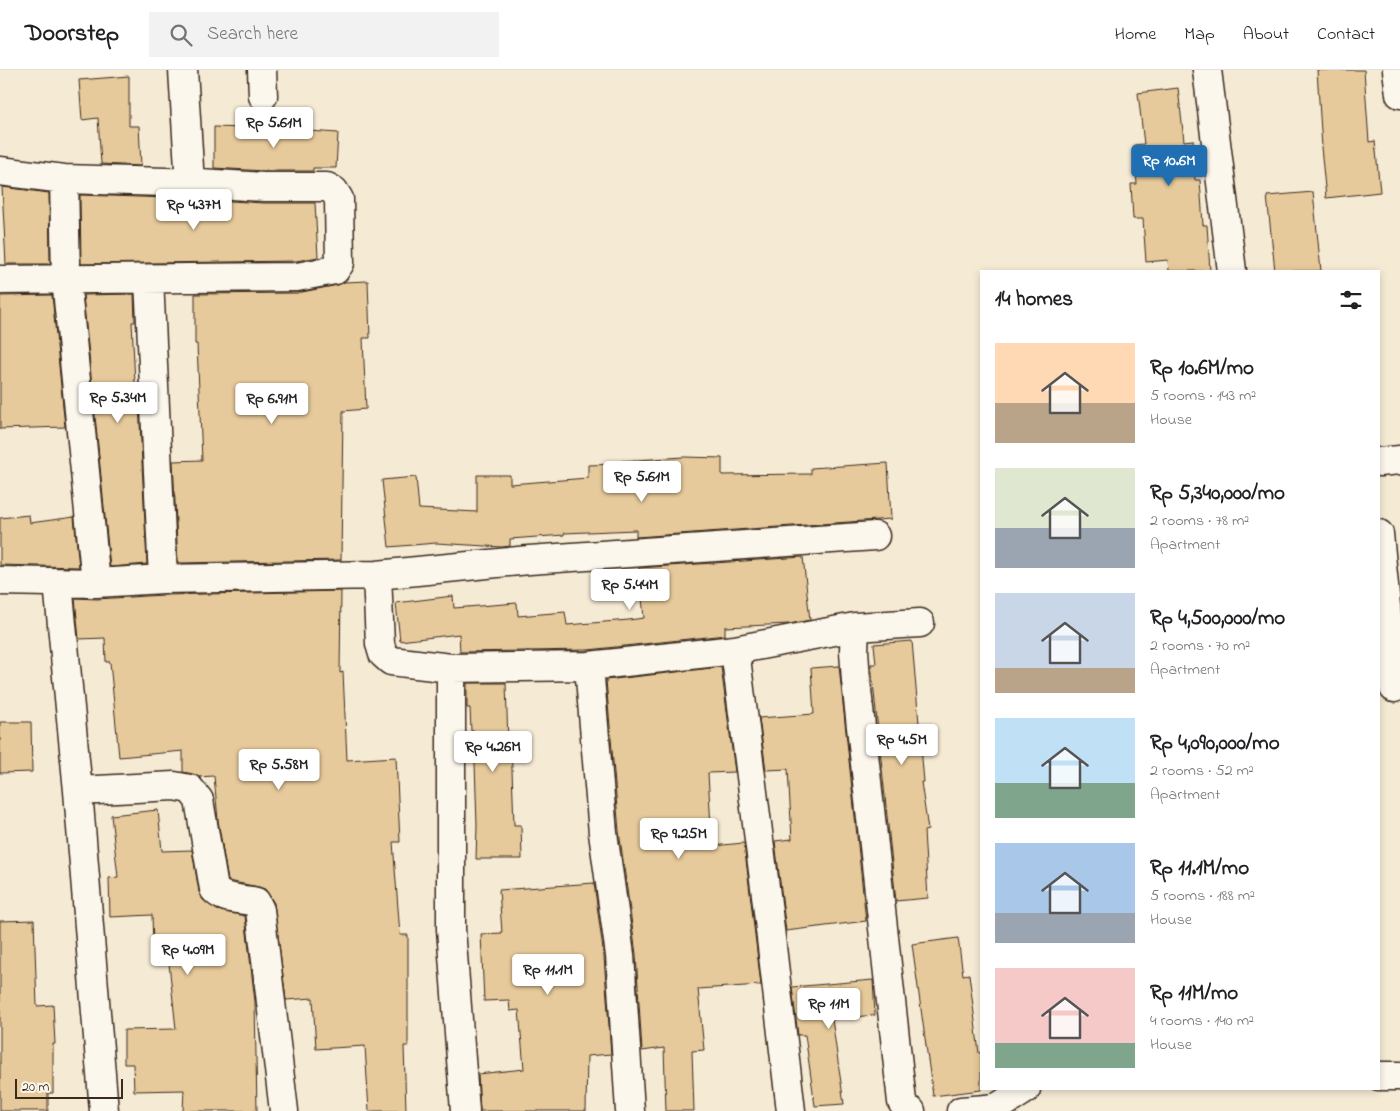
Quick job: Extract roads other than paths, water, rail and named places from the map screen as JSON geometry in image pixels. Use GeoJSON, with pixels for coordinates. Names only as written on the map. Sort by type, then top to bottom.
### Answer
{"type":"FeatureCollection","features":[{"type":"Feature","properties":{"kind":"street"},"geometry":{"type":"LineString","coordinates":[[183,70],[190,184]]}},
{"type":"Feature","properties":{"kind":"street"},"geometry":{"type":"LineString","coordinates":[[1207,70],[1232,270]]}},
{"type":"Feature","properties":{"kind":"street"},"geometry":{"type":"LineString","coordinates":[[1397,70],[1400,94]]}},
{"type":"Feature","properties":{"kind":"street"},"geometry":{"type":"LineString","coordinates":[[0,171],[64,179],[264,187],[327,187],[334,191],[339,199],[340,263],[334,270],[297,277],[149,280],[0,280]]}},
{"type":"Feature","properties":{"kind":"street"},"geometry":{"type":"LineString","coordinates":[[64,179],[66,279],[96,583]]}},
{"type":"Feature","properties":{"kind":"street"},"geometry":{"type":"LineString","coordinates":[[149,280],[164,579]]}},
{"type":"Feature","properties":{"kind":"street"},"geometry":{"type":"LineString","coordinates":[[1380,462],[1400,460]]}},
{"type":"Feature","properties":{"kind":"street"},"geometry":{"type":"LineString","coordinates":[[0,581],[96,583],[164,579],[377,575],[529,560],[875,536]]}},
{"type":"Feature","properties":{"kind":"street"},"geometry":{"type":"LineString","coordinates":[[1380,544],[1394,688]]}},
{"type":"Feature","properties":{"kind":"street"},"geometry":{"type":"LineString","coordinates":[[377,575],[380,644],[383,654],[391,661],[451,668],[589,666],[735,650],[855,627],[920,622]]}},
{"type":"Feature","properties":{"kind":"street"},"geometry":{"type":"LineString","coordinates":[[58,583],[78,791],[104,1111]]}},
{"type":"Feature","properties":{"kind":"street"},"geometry":{"type":"LineString","coordinates":[[855,627],[856,681],[902,1102],[906,1109],[910,1111]]}},
{"type":"Feature","properties":{"kind":"street"},"geometry":{"type":"LineString","coordinates":[[735,650],[765,885],[790,1111]]}},
{"type":"Feature","properties":{"kind":"street"},"geometry":{"type":"LineString","coordinates":[[589,666],[604,833],[620,955],[630,1111]]}},
{"type":"Feature","properties":{"kind":"street"},"geometry":{"type":"LineString","coordinates":[[451,668],[451,929],[465,1111]]}},
{"type":"Feature","properties":{"kind":"street"},"geometry":{"type":"LineString","coordinates":[[78,791],[174,786],[190,789],[199,800],[214,889],[218,894],[224,896],[256,902],[260,910],[284,1111]]}},
{"type":"Feature","properties":{"kind":"street"},"geometry":{"type":"LineString","coordinates":[[1380,1076],[1400,1076]]}},
{"type":"Feature","properties":{"kind":"street"},"geometry":{"type":"LineString","coordinates":[[961,1111],[986,1110],[998,1107],[1024,1090]]}}]}
